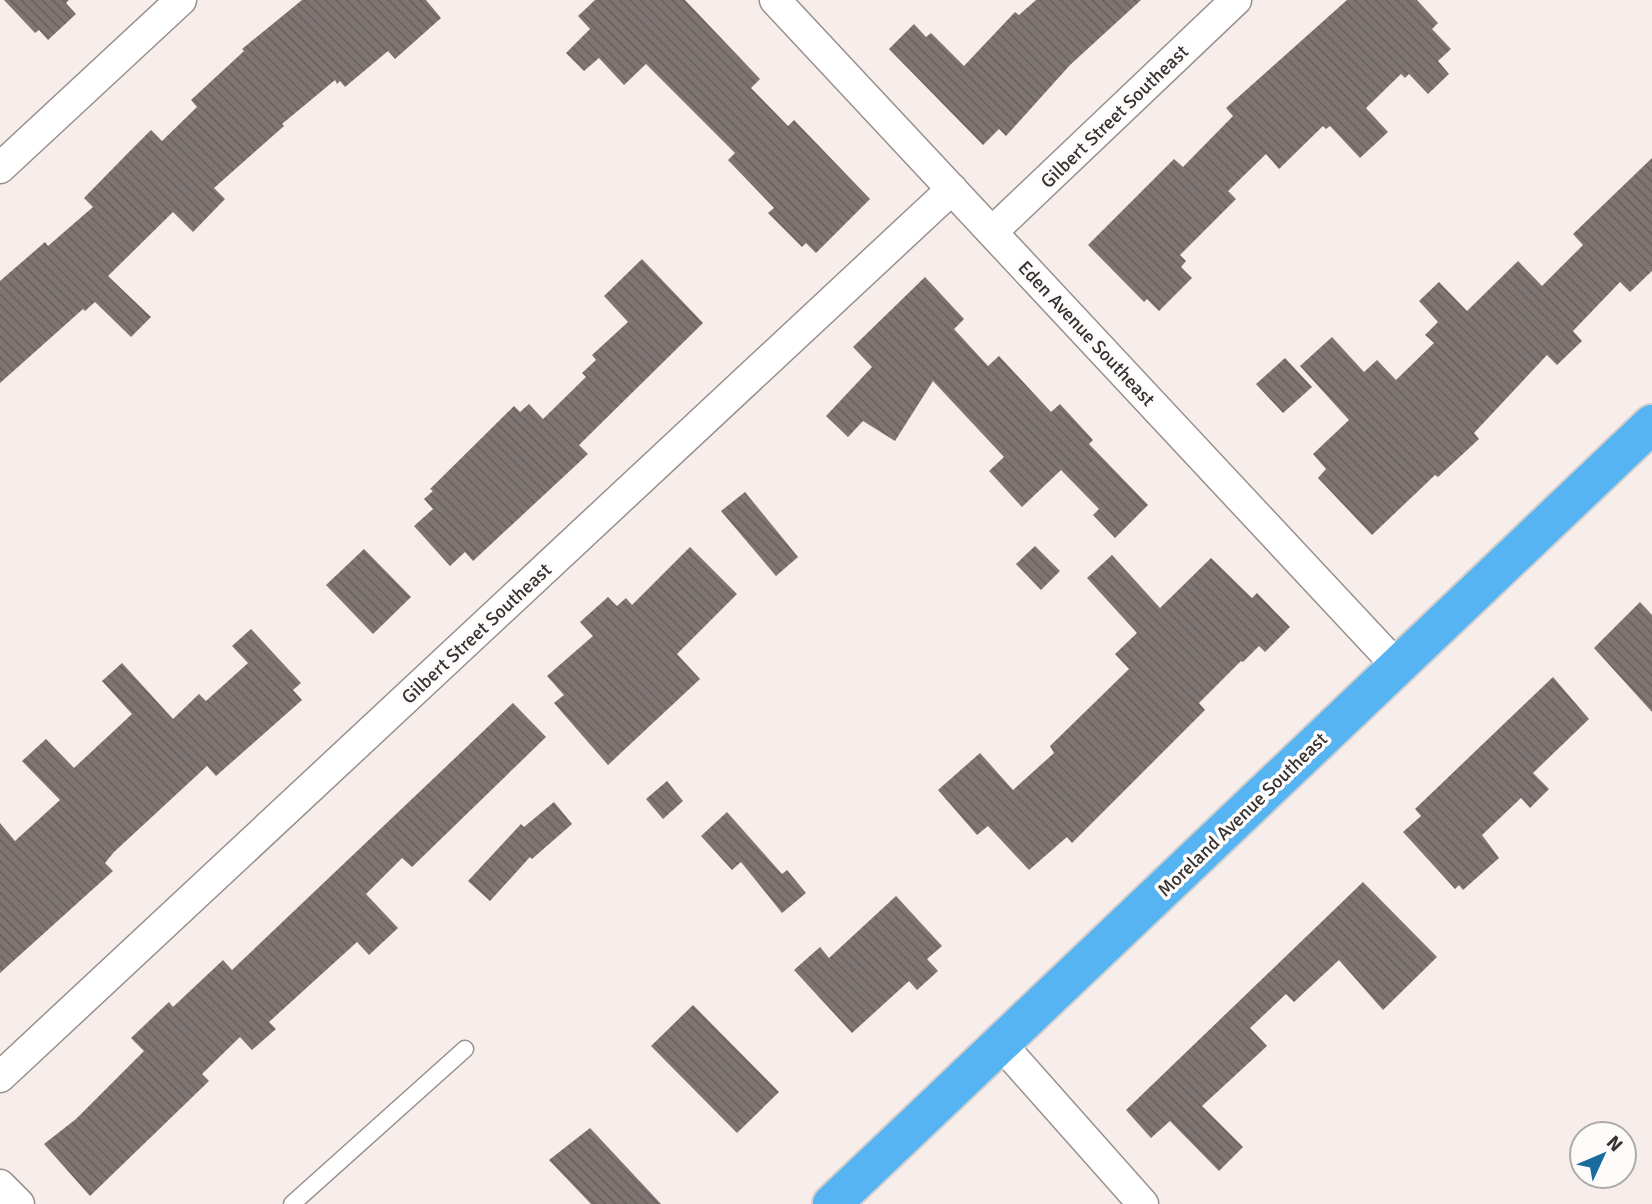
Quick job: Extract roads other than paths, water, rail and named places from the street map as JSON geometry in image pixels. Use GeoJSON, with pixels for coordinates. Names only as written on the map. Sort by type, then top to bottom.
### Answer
{"type":"FeatureCollection","features":[{"type":"Feature","properties":{"kind":"highway","name":"Moreland Avenue Southeast"},"geometry":{"type":"LineString","coordinates":[[832,1204],[1652,424]]}},
{"type":"Feature","properties":{"kind":"street"},"geometry":{"type":"LineString","coordinates":[[0,168],[181,0]]}},
{"type":"Feature","properties":{"kind":"street","name":"Eden Avenue Southeast"},"geometry":{"type":"LineString","coordinates":[[775,0],[1398,667]]}},
{"type":"Feature","properties":{"kind":"street","name":"Gilbert Street Southeast"},"geometry":{"type":"LineString","coordinates":[[992,232],[1236,0]]}},
{"type":"Feature","properties":{"kind":"street","name":"Gilbert Street Southeast"},"geometry":{"type":"LineString","coordinates":[[0,1077],[952,189]]}},
{"type":"Feature","properties":{"kind":"street"},"geometry":{"type":"LineString","coordinates":[[1001,1044],[1143,1204]]}},
{"type":"Feature","properties":{"kind":"street"},"geometry":{"type":"LineString","coordinates":[[0,1185],[19,1204]]}},
{"type":"Feature","properties":{"kind":"lane"},"geometry":{"type":"LineString","coordinates":[[292,1204],[465,1049]]}}]}
